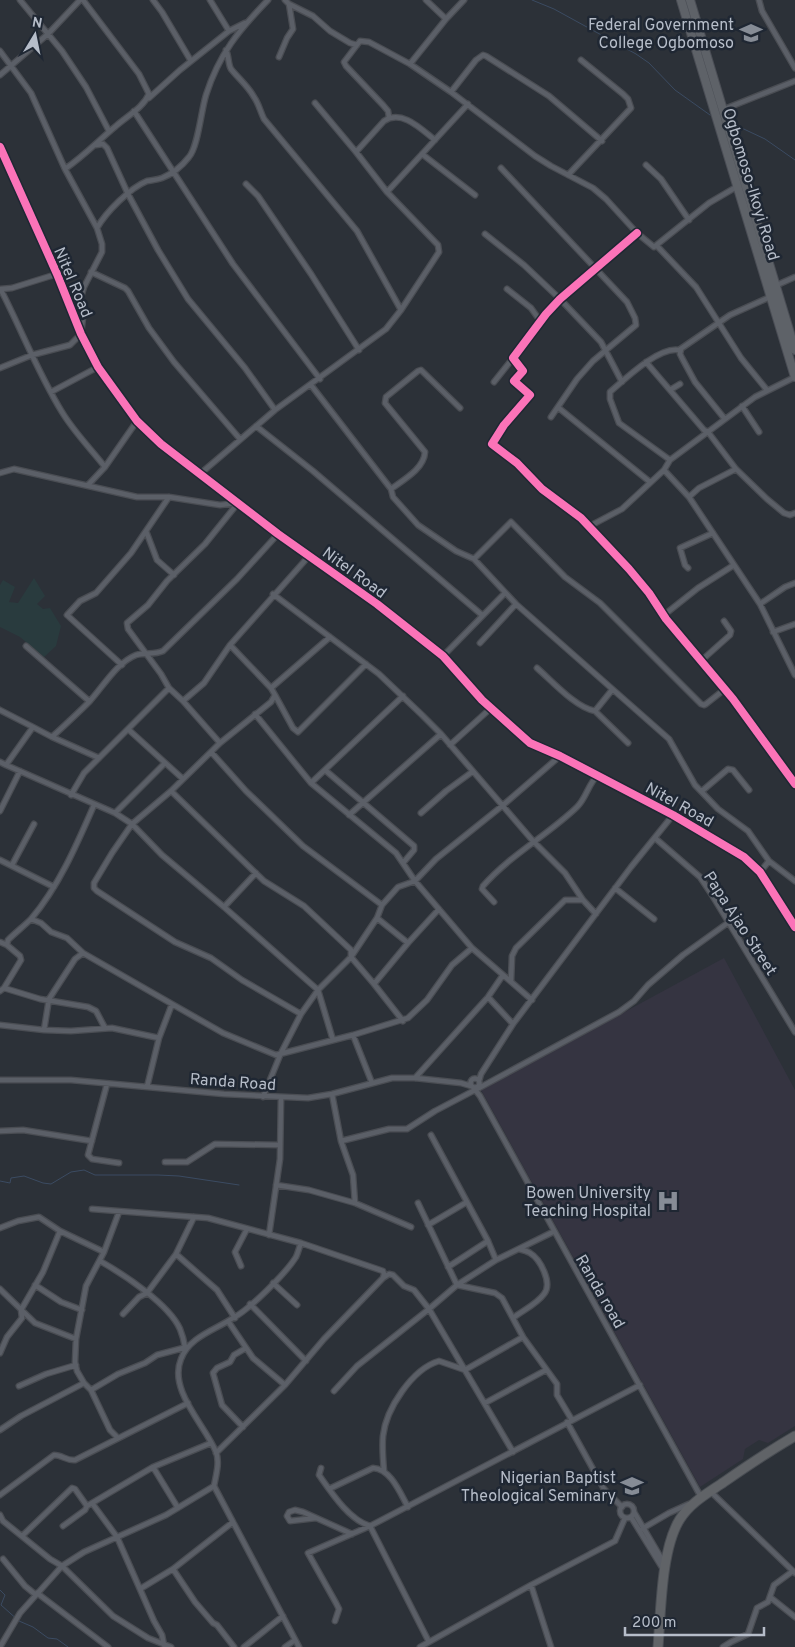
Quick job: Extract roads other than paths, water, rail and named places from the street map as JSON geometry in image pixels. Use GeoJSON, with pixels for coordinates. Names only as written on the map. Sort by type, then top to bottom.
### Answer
{"type":"FeatureCollection","features":[{"type":"Feature","properties":{"kind":"highway"},"geometry":{"type":"LineString","coordinates":[[659,1647],[665,1569],[673,1535],[680,1520],[699,1499],[760,1457],[795,1436]]}},
{"type":"Feature","properties":{"kind":"main road","name":"Ogbomoso-Ikoyi Road"},"geometry":{"type":"LineString","coordinates":[[681,0],[795,377]]}},
{"type":"Feature","properties":{"kind":"main road","name":"Ogbomoso-Ikoyi Road"},"geometry":{"type":"LineString","coordinates":[[690,0],[795,350]]}},
{"type":"Feature","properties":{"kind":"street"},"geometry":{"type":"LineString","coordinates":[[20,0],[62,51],[86,87],[109,131]]}},
{"type":"Feature","properties":{"kind":"street"},"geometry":{"type":"LineString","coordinates":[[0,75],[48,34],[81,0],[139,74],[149,94],[146,100]]}},
{"type":"Feature","properties":{"kind":"street"},"geometry":{"type":"LineString","coordinates":[[153,0],[191,61]]}},
{"type":"Feature","properties":{"kind":"street"},"geometry":{"type":"LineString","coordinates":[[210,0],[229,31]]}},
{"type":"Feature","properties":{"kind":"street"},"geometry":{"type":"LineString","coordinates":[[259,0],[260,8]]}},
{"type":"Feature","properties":{"kind":"street"},"geometry":{"type":"LineString","coordinates":[[97,228],[102,218],[138,186],[149,180],[161,179],[173,172],[190,156],[195,149],[205,97],[212,76],[233,38],[268,0]]}},
{"type":"Feature","properties":{"kind":"street"},"geometry":{"type":"LineString","coordinates":[[426,0],[446,19]]}},
{"type":"Feature","properties":{"kind":"street"},"geometry":{"type":"LineString","coordinates":[[410,64],[446,19],[464,0]]}},
{"type":"Feature","properties":{"kind":"street"},"geometry":{"type":"LineString","coordinates":[[759,0],[762,10],[795,68]]}},
{"type":"Feature","properties":{"kind":"street"},"geometry":{"type":"LineString","coordinates":[[287,2],[313,16],[330,31],[357,45]]}},
{"type":"Feature","properties":{"kind":"street"},"geometry":{"type":"LineString","coordinates":[[279,57],[293,29],[287,2]]}},
{"type":"Feature","properties":{"kind":"street"},"geometry":{"type":"LineString","coordinates":[[65,169],[80,159],[109,131],[191,61],[229,31],[248,22]]}},
{"type":"Feature","properties":{"kind":"street"},"geometry":{"type":"LineString","coordinates":[[389,117],[388,111],[344,62],[360,41],[366,40],[410,64],[468,104],[522,147],[551,166],[589,186],[606,199],[637,233],[652,246],[657,246],[696,287],[717,323],[741,358],[767,390]]}},
{"type":"Feature","properties":{"kind":"street"},"geometry":{"type":"LineString","coordinates":[[226,50],[231,69],[238,76],[238,80],[250,90],[259,104],[264,118],[357,231],[401,310]]}},
{"type":"Feature","properties":{"kind":"street"},"geometry":{"type":"LineString","coordinates":[[0,51],[31,93],[65,169],[97,228],[102,244],[102,252],[84,287],[81,297],[83,317],[81,334],[70,344],[32,354],[0,368]]}},
{"type":"Feature","properties":{"kind":"street"},"geometry":{"type":"LineString","coordinates":[[451,92],[476,60],[483,55],[549,96],[602,141]]}},
{"type":"Feature","properties":{"kind":"street"},"geometry":{"type":"LineString","coordinates":[[568,175],[630,111],[631,105],[623,94],[581,60]]}},
{"type":"Feature","properties":{"kind":"street"},"geometry":{"type":"LineString","coordinates":[[722,110],[795,81]]}},
{"type":"Feature","properties":{"kind":"street"},"geometry":{"type":"LineString","coordinates":[[200,474],[275,410],[386,329],[401,310],[438,254],[440,247],[387,192],[315,103]]}},
{"type":"Feature","properties":{"kind":"street"},"geometry":{"type":"LineString","coordinates":[[387,192],[468,104]]}},
{"type":"Feature","properties":{"kind":"street"},"geometry":{"type":"LineString","coordinates":[[134,111],[233,264],[320,379]]}},
{"type":"Feature","properties":{"kind":"street"},"geometry":{"type":"LineString","coordinates":[[356,152],[389,117],[409,120],[435,140]]}},
{"type":"Feature","properties":{"kind":"street"},"geometry":{"type":"LineString","coordinates":[[96,145],[103,144],[107,148],[128,194],[158,250],[188,299],[245,368],[275,410]]}},
{"type":"Feature","properties":{"kind":"street","name":"Nitel Road"},"geometry":{"type":"LineString","coordinates":[[0,147],[57,274],[81,334],[98,367],[137,421],[161,444],[278,534],[377,604],[443,656],[491,708],[530,743],[598,775],[673,815],[744,857],[760,872],[795,927]]}},
{"type":"Feature","properties":{"kind":"street"},"geometry":{"type":"LineString","coordinates":[[422,154],[475,195]]}},
{"type":"Feature","properties":{"kind":"street"},"geometry":{"type":"LineString","coordinates":[[646,165],[661,179],[689,220]]}},
{"type":"Feature","properties":{"kind":"street"},"geometry":{"type":"LineString","coordinates":[[501,168],[596,267],[627,302],[635,318],[636,325],[606,349],[577,379],[551,417]]}},
{"type":"Feature","properties":{"kind":"street"},"geometry":{"type":"LineString","coordinates":[[246,184],[258,196],[311,274],[359,350]]}},
{"type":"Feature","properties":{"kind":"street"},"geometry":{"type":"LineString","coordinates":[[657,246],[709,203],[738,186]]}},
{"type":"Feature","properties":{"kind":"street"},"geometry":{"type":"LineString","coordinates":[[494,382],[560,299],[637,233]]}},
{"type":"Feature","properties":{"kind":"street"},"geometry":{"type":"LineString","coordinates":[[485,234],[524,265],[601,342],[622,382]]}},
{"type":"Feature","properties":{"kind":"street"},"geometry":{"type":"LineString","coordinates":[[92,272],[128,291],[149,328],[174,362],[240,438]]}},
{"type":"Feature","properties":{"kind":"street"},"geometry":{"type":"LineString","coordinates":[[57,274],[1,289],[50,392],[67,419],[105,467]]}},
{"type":"Feature","properties":{"kind":"street"},"geometry":{"type":"LineString","coordinates":[[777,285],[795,277]]}},
{"type":"Feature","properties":{"kind":"street"},"geometry":{"type":"LineString","coordinates":[[507,289],[531,308],[541,322]]}},
{"type":"Feature","properties":{"kind":"street"},"geometry":{"type":"LineString","coordinates":[[670,460],[619,423],[609,395],[610,392],[646,362],[669,350],[679,350],[730,315],[770,297]]}},
{"type":"Feature","properties":{"kind":"street"},"geometry":{"type":"LineString","coordinates":[[682,348],[680,354],[695,382],[724,418]]}},
{"type":"Feature","properties":{"kind":"street"},"geometry":{"type":"LineString","coordinates":[[513,358],[523,371],[514,381],[530,395],[504,425],[492,444],[517,463],[542,489],[581,518],[629,569],[664,615],[726,689],[795,784]]}},
{"type":"Feature","properties":{"kind":"street"},"geometry":{"type":"LineString","coordinates":[[646,362],[704,430],[708,432],[736,469],[784,513],[795,513]]}},
{"type":"Feature","properties":{"kind":"street"},"geometry":{"type":"LineString","coordinates":[[50,392],[98,367]]}},
{"type":"Feature","properties":{"kind":"street"},"geometry":{"type":"LineString","coordinates":[[391,489],[419,467],[425,452],[385,403],[386,397],[421,370],[460,408]]}},
{"type":"Feature","properties":{"kind":"street"},"geometry":{"type":"LineString","coordinates":[[588,527],[622,509],[664,470],[670,460],[724,418],[767,390],[795,377]]}},
{"type":"Feature","properties":{"kind":"street"},"geometry":{"type":"LineString","coordinates":[[670,390],[680,384]]}},
{"type":"Feature","properties":{"kind":"street"},"geometry":{"type":"LineString","coordinates":[[311,385],[391,489],[393,497],[418,525],[456,551],[474,559],[516,604],[669,740],[695,785],[718,809],[748,830],[769,860],[795,881]]}},
{"type":"Feature","properties":{"kind":"street"},"geometry":{"type":"LineString","coordinates":[[742,406],[760,432]]}},
{"type":"Feature","properties":{"kind":"street"},"geometry":{"type":"LineString","coordinates":[[560,409],[650,482]]}},
{"type":"Feature","properties":{"kind":"street"},"geometry":{"type":"LineString","coordinates":[[88,485],[105,467],[137,421]]}},
{"type":"Feature","properties":{"kind":"street"},"geometry":{"type":"LineString","coordinates":[[256,426],[313,471],[482,615]]}},
{"type":"Feature","properties":{"kind":"street"},"geometry":{"type":"LineString","coordinates":[[0,473],[14,469],[137,497],[169,498],[220,505],[238,503]]}},
{"type":"Feature","properties":{"kind":"street"},"geometry":{"type":"LineString","coordinates":[[689,497],[699,488],[736,469]]}},
{"type":"Feature","properties":{"kind":"street"},"geometry":{"type":"LineString","coordinates":[[664,470],[689,497],[760,604],[795,675]]}},
{"type":"Feature","properties":{"kind":"street"},"geometry":{"type":"LineString","coordinates":[[122,665],[67,615],[80,601],[96,593],[132,553],[169,498]]}},
{"type":"Feature","properties":{"kind":"street"},"geometry":{"type":"LineString","coordinates":[[220,744],[183,701],[169,688],[162,674],[145,654],[128,629],[127,622],[148,605],[167,582],[205,544],[238,503]]}},
{"type":"Feature","properties":{"kind":"street"},"geometry":{"type":"LineString","coordinates":[[474,559],[511,522],[565,577],[600,604],[701,704],[706,704],[726,689]]}},
{"type":"Feature","properties":{"kind":"street"},"geometry":{"type":"LineString","coordinates":[[146,531],[157,560],[174,575]]}},
{"type":"Feature","properties":{"kind":"street"},"geometry":{"type":"LineString","coordinates":[[688,568],[685,565],[680,548],[713,533]]}},
{"type":"Feature","properties":{"kind":"street"},"geometry":{"type":"LineString","coordinates":[[52,737],[90,701],[122,665],[136,655],[157,654],[163,651],[237,579],[278,534]]}},
{"type":"Feature","properties":{"kind":"street"},"geometry":{"type":"LineString","coordinates":[[183,701],[204,683],[230,645],[273,594],[309,556]]}},
{"type":"Feature","properties":{"kind":"street"},"geometry":{"type":"LineString","coordinates":[[664,615],[698,588],[734,565]]}},
{"type":"Feature","properties":{"kind":"street"},"geometry":{"type":"LineString","coordinates":[[760,604],[785,587],[795,583]]}},
{"type":"Feature","properties":{"kind":"street"},"geometry":{"type":"LineString","coordinates":[[443,656],[505,593]]}},
{"type":"Feature","properties":{"kind":"street"},"geometry":{"type":"LineString","coordinates":[[273,594],[366,664],[403,696],[441,734],[533,842],[565,873],[583,900],[596,914]]}},
{"type":"Feature","properties":{"kind":"street"},"geometry":{"type":"LineString","coordinates":[[480,643],[516,604]]}},
{"type":"Feature","properties":{"kind":"street"},"geometry":{"type":"LineString","coordinates":[[702,660],[730,635],[731,631],[724,621]]}},
{"type":"Feature","properties":{"kind":"street"},"geometry":{"type":"LineString","coordinates":[[773,632],[795,624]]}},
{"type":"Feature","properties":{"kind":"street"},"geometry":{"type":"LineString","coordinates":[[270,688],[330,637]]}},
{"type":"Feature","properties":{"kind":"street"},"geometry":{"type":"LineString","coordinates":[[230,645],[270,688],[298,732],[366,664]]}},
{"type":"Feature","properties":{"kind":"street"},"geometry":{"type":"LineString","coordinates":[[26,646],[90,701]]}},
{"type":"Feature","properties":{"kind":"street"},"geometry":{"type":"LineString","coordinates":[[537,668],[578,703],[589,710],[595,711],[628,744]]}},
{"type":"Feature","properties":{"kind":"street"},"geometry":{"type":"LineString","coordinates":[[71,795],[84,773],[169,688]]}},
{"type":"Feature","properties":{"kind":"street"},"geometry":{"type":"LineString","coordinates":[[595,711],[612,690]]}},
{"type":"Feature","properties":{"kind":"street"},"geometry":{"type":"LineString","coordinates":[[275,695],[271,702],[220,744],[171,791],[132,824],[94,883],[94,888],[175,942],[211,958],[242,980],[301,1014]]}},
{"type":"Feature","properties":{"kind":"street"},"geometry":{"type":"LineString","coordinates":[[311,783],[403,696]]}},
{"type":"Feature","properties":{"kind":"street"},"geometry":{"type":"LineString","coordinates":[[450,746],[491,708]]}},
{"type":"Feature","properties":{"kind":"street"},"geometry":{"type":"LineString","coordinates":[[0,710],[52,737],[99,758]]}},
{"type":"Feature","properties":{"kind":"street"},"geometry":{"type":"LineString","coordinates":[[255,714],[311,783],[396,853],[415,881],[472,948],[532,1000]]}},
{"type":"Feature","properties":{"kind":"street"},"geometry":{"type":"LineString","coordinates":[[6,765],[33,727]]}},
{"type":"Feature","properties":{"kind":"street"},"geometry":{"type":"LineString","coordinates":[[129,730],[183,779]]}},
{"type":"Feature","properties":{"kind":"street"},"geometry":{"type":"LineString","coordinates":[[349,815],[441,734]]}},
{"type":"Feature","properties":{"kind":"street"},"geometry":{"type":"LineString","coordinates":[[212,753],[246,791],[303,846],[382,905]]}},
{"type":"Feature","properties":{"kind":"street"},"geometry":{"type":"LineString","coordinates":[[263,1097],[281,1053],[301,1014],[318,990],[351,957],[377,918],[382,905],[398,887],[415,881],[436,859],[560,756]]}},
{"type":"Feature","properties":{"kind":"street"},"geometry":{"type":"LineString","coordinates":[[0,762],[114,813],[132,824],[162,855],[318,990],[333,1040]]}},
{"type":"Feature","properties":{"kind":"street"},"geometry":{"type":"LineString","coordinates":[[114,813],[165,762]]}},
{"type":"Feature","properties":{"kind":"street"},"geometry":{"type":"LineString","coordinates":[[702,791],[728,769],[733,770],[749,790]]}},
{"type":"Feature","properties":{"kind":"street"},"geometry":{"type":"LineString","coordinates":[[325,770],[414,846],[414,850],[403,863]]}},
{"type":"Feature","properties":{"kind":"street"},"geometry":{"type":"LineString","coordinates":[[0,811],[20,771]]}},
{"type":"Feature","properties":{"kind":"street"},"geometry":{"type":"LineString","coordinates":[[421,813],[472,772]]}},
{"type":"Feature","properties":{"kind":"street"},"geometry":{"type":"LineString","coordinates":[[494,902],[481,887],[576,808],[584,799],[592,780],[598,775]]}},
{"type":"Feature","properties":{"kind":"street"},"geometry":{"type":"LineString","coordinates":[[171,791],[268,884],[304,906],[352,950],[351,957],[403,1020]]}},
{"type":"Feature","properties":{"kind":"street"},"geometry":{"type":"LineString","coordinates":[[7,945],[8,940],[31,919],[54,887],[74,851],[94,805]]}},
{"type":"Feature","properties":{"kind":"street"},"geometry":{"type":"LineString","coordinates":[[475,1085],[514,1024],[615,888],[673,815]]}},
{"type":"Feature","properties":{"kind":"street"},"geometry":{"type":"LineString","coordinates":[[12,865],[34,824]]}},
{"type":"Feature","properties":{"kind":"street","name":"Papa Ajao Street"},"geometry":{"type":"LineString","coordinates":[[655,838],[700,877],[795,1032]]}},
{"type":"Feature","properties":{"kind":"street"},"geometry":{"type":"LineString","coordinates":[[0,860],[54,887]]}},
{"type":"Feature","properties":{"kind":"street"},"geometry":{"type":"LineString","coordinates":[[760,872],[769,860]]}},
{"type":"Feature","properties":{"kind":"street"},"geometry":{"type":"LineString","coordinates":[[224,907],[256,873]]}},
{"type":"Feature","properties":{"kind":"street"},"geometry":{"type":"LineString","coordinates":[[615,888],[654,919]]}},
{"type":"Feature","properties":{"kind":"street"},"geometry":{"type":"LineString","coordinates":[[511,980],[512,956],[516,948],[562,902],[567,900],[583,900]]}},
{"type":"Feature","properties":{"kind":"street"},"geometry":{"type":"LineString","coordinates":[[374,984],[408,942],[439,909]]}},
{"type":"Feature","properties":{"kind":"street"},"geometry":{"type":"LineString","coordinates":[[377,918],[408,942]]}},
{"type":"Feature","properties":{"kind":"street"},"geometry":{"type":"LineString","coordinates":[[31,919],[51,932],[67,938],[82,953],[172,1004],[223,1032],[272,1054],[353,1036],[403,1020],[421,1007],[452,965],[472,948]]}},
{"type":"Feature","properties":{"kind":"street"},"geometry":{"type":"LineString","coordinates":[[341,1141],[389,1129],[408,1129],[475,1085],[619,1012],[634,1001],[648,984],[683,955],[729,922]]}},
{"type":"Feature","properties":{"kind":"street"},"geometry":{"type":"LineString","coordinates":[[0,942],[7,945],[20,956],[21,960],[2,990],[40,999],[81,1005],[96,1011],[105,1028]]}},
{"type":"Feature","properties":{"kind":"street"},"geometry":{"type":"LineString","coordinates":[[44,1030],[49,999],[75,959],[82,953]]}},
{"type":"Feature","properties":{"kind":"street"},"geometry":{"type":"LineString","coordinates":[[415,1078],[488,997],[503,975]]}},
{"type":"Feature","properties":{"kind":"street"},"geometry":{"type":"LineString","coordinates":[[488,997],[514,1024]]}},
{"type":"Feature","properties":{"kind":"street"},"geometry":{"type":"LineString","coordinates":[[147,1087],[159,1038],[172,1004]]}},
{"type":"Feature","properties":{"kind":"street"},"geometry":{"type":"LineString","coordinates":[[0,1025],[71,1031],[112,1028],[159,1038]]}},
{"type":"Feature","properties":{"kind":"street"},"geometry":{"type":"LineString","coordinates":[[353,1036],[372,1083]]}},
{"type":"Feature","properties":{"kind":"street","name":"Randa Road"},"geometry":{"type":"LineString","coordinates":[[0,1080],[71,1080],[282,1098],[308,1098],[332,1094],[392,1078],[415,1078],[475,1085]]}},
{"type":"Feature","properties":{"kind":"street"},"geometry":{"type":"LineString","coordinates":[[107,1084],[88,1155],[89,1157],[119,1162]]}},
{"type":"Feature","properties":{"kind":"street","name":"Randa road"},"geometry":{"type":"LineString","coordinates":[[475,1085],[553,1232],[640,1384],[699,1499]]}},
{"type":"Feature","properties":{"kind":"street"},"geometry":{"type":"LineString","coordinates":[[332,1094],[341,1141],[354,1174],[355,1203]]}},
{"type":"Feature","properties":{"kind":"street"},"geometry":{"type":"LineString","coordinates":[[269,1235],[280,1159],[282,1098]]}},
{"type":"Feature","properties":{"kind":"street"},"geometry":{"type":"LineString","coordinates":[[0,1131],[23,1130],[92,1141]]}},
{"type":"Feature","properties":{"kind":"street"},"geometry":{"type":"LineString","coordinates":[[431,1135],[488,1241],[496,1260]]}},
{"type":"Feature","properties":{"kind":"street"},"geometry":{"type":"LineString","coordinates":[[165,1162],[187,1162],[215,1144],[280,1145]]}},
{"type":"Feature","properties":{"kind":"street"},"geometry":{"type":"LineString","coordinates":[[276,1186],[309,1190],[355,1203],[410,1227]]}},
{"type":"Feature","properties":{"kind":"street"},"geometry":{"type":"LineString","coordinates":[[428,1224],[467,1202]]}},
{"type":"Feature","properties":{"kind":"street"},"geometry":{"type":"LineString","coordinates":[[418,1203],[457,1285],[498,1295],[502,1298],[524,1337],[557,1384],[556,1395],[604,1488],[622,1507]]}},
{"type":"Feature","properties":{"kind":"street"},"geometry":{"type":"LineString","coordinates":[[92,1209],[208,1218],[301,1243],[383,1271],[382,1278]]}},
{"type":"Feature","properties":{"kind":"street"},"geometry":{"type":"LineString","coordinates":[[118,1437],[110,1430],[91,1390],[84,1383],[76,1365],[76,1339],[86,1286],[100,1261],[119,1212]]}},
{"type":"Feature","properties":{"kind":"street"},"geometry":{"type":"LineString","coordinates":[[123,1314],[139,1297],[147,1293],[176,1254],[194,1216]]}},
{"type":"Feature","properties":{"kind":"street"},"geometry":{"type":"LineString","coordinates":[[0,1228],[18,1221],[39,1217],[60,1231],[104,1252]]}},
{"type":"Feature","properties":{"kind":"street"},"geometry":{"type":"LineString","coordinates":[[241,1266],[235,1252],[247,1229]]}},
{"type":"Feature","properties":{"kind":"street"},"geometry":{"type":"LineString","coordinates":[[0,1353],[7,1337],[22,1318],[21,1310],[43,1272],[60,1231]]}},
{"type":"Feature","properties":{"kind":"street"},"geometry":{"type":"LineString","coordinates":[[334,1391],[357,1366],[430,1309],[457,1285],[496,1260],[553,1232]]}},
{"type":"Feature","properties":{"kind":"street"},"geometry":{"type":"LineString","coordinates":[[448,1267],[488,1241]]}},
{"type":"Feature","properties":{"kind":"street"},"geometry":{"type":"LineString","coordinates":[[299,1647],[214,1486],[217,1472],[216,1453],[188,1404],[179,1383],[178,1371],[187,1347],[197,1338],[235,1318],[273,1283],[295,1258],[301,1243]]}},
{"type":"Feature","properties":{"kind":"street"},"geometry":{"type":"LineString","coordinates":[[513,1318],[544,1295],[547,1285],[545,1272],[533,1255],[519,1249]]}},
{"type":"Feature","properties":{"kind":"street"},"geometry":{"type":"LineString","coordinates":[[176,1254],[217,1290],[235,1318]]}},
{"type":"Feature","properties":{"kind":"street"},"geometry":{"type":"LineString","coordinates":[[100,1261],[147,1293],[175,1321],[187,1347]]}},
{"type":"Feature","properties":{"kind":"street"},"geometry":{"type":"LineString","coordinates":[[216,1453],[285,1385],[324,1339],[382,1278],[389,1274],[393,1275],[404,1286],[414,1290],[430,1309],[513,1452]]}},
{"type":"Feature","properties":{"kind":"street"},"geometry":{"type":"LineString","coordinates":[[273,1283],[297,1306]]}},
{"type":"Feature","properties":{"kind":"street"},"geometry":{"type":"LineString","coordinates":[[35,1285],[61,1302],[82,1310]]}},
{"type":"Feature","properties":{"kind":"street"},"geometry":{"type":"LineString","coordinates":[[0,1289],[40,1326],[76,1339]]}},
{"type":"Feature","properties":{"kind":"street"},"geometry":{"type":"LineString","coordinates":[[250,1304],[306,1361]]}},
{"type":"Feature","properties":{"kind":"street"},"geometry":{"type":"LineString","coordinates":[[228,1321],[253,1358],[285,1385]]}},
{"type":"Feature","properties":{"kind":"street"},"geometry":{"type":"LineString","coordinates":[[384,1471],[384,1429],[398,1398],[412,1378],[439,1361],[465,1370],[524,1337]]}},
{"type":"Feature","properties":{"kind":"street"},"geometry":{"type":"LineString","coordinates":[[91,1390],[157,1355],[187,1347]]}},
{"type":"Feature","properties":{"kind":"street"},"geometry":{"type":"LineString","coordinates":[[243,1427],[222,1405],[213,1374],[218,1368],[230,1362],[234,1355],[246,1348]]}},
{"type":"Feature","properties":{"kind":"street"},"geometry":{"type":"LineString","coordinates":[[19,1386],[46,1374],[76,1365]]}},
{"type":"Feature","properties":{"kind":"street"},"geometry":{"type":"LineString","coordinates":[[485,1403],[546,1370]]}},
{"type":"Feature","properties":{"kind":"street"},"geometry":{"type":"LineString","coordinates":[[0,1430],[21,1416],[84,1383]]}},
{"type":"Feature","properties":{"kind":"street"},"geometry":{"type":"LineString","coordinates":[[335,1621],[339,1609],[308,1554],[408,1507],[640,1384]]}},
{"type":"Feature","properties":{"kind":"street"},"geometry":{"type":"LineString","coordinates":[[0,1495],[54,1455],[59,1455],[69,1461],[75,1460],[118,1437],[188,1404]]}},
{"type":"Feature","properties":{"kind":"street"},"geometry":{"type":"LineString","coordinates":[[63,1526],[89,1505],[153,1467],[211,1443]]}},
{"type":"Feature","properties":{"kind":"street"},"geometry":{"type":"LineString","coordinates":[[153,1467],[178,1508]]}},
{"type":"Feature","properties":{"kind":"street"},"geometry":{"type":"LineString","coordinates":[[320,1468],[319,1475],[340,1504],[360,1522],[370,1526],[429,1642]]}},
{"type":"Feature","properties":{"kind":"street"},"geometry":{"type":"LineString","coordinates":[[329,1488],[373,1468],[384,1471],[389,1476],[408,1507]]}},
{"type":"Feature","properties":{"kind":"street"},"geometry":{"type":"LineString","coordinates":[[0,1647],[20,1613],[62,1566],[76,1556],[178,1508],[214,1486]]}},
{"type":"Feature","properties":{"kind":"street"},"geometry":{"type":"LineString","coordinates":[[22,1536],[72,1488],[75,1489],[117,1536],[162,1635],[164,1645]]}},
{"type":"Feature","properties":{"kind":"street"},"geometry":{"type":"LineString","coordinates":[[710,1491],[794,1572],[774,1585],[768,1602],[757,1608],[748,1634],[723,1647]]}},
{"type":"Feature","properties":{"kind":"street"},"geometry":{"type":"LineString","coordinates":[[642,1529],[669,1513],[699,1499]]}},
{"type":"Feature","properties":{"kind":"street"},"geometry":{"type":"LineString","coordinates":[[622,1507],[629,1504],[634,1508],[633,1515],[665,1569]]}},
{"type":"Feature","properties":{"kind":"street"},"geometry":{"type":"LineString","coordinates":[[622,1507],[621,1513],[625,1518]]}},
{"type":"Feature","properties":{"kind":"street"},"geometry":{"type":"LineString","coordinates":[[316,1518],[294,1521],[290,1520],[287,1516],[289,1512],[296,1510],[316,1518],[352,1534]]}},
{"type":"Feature","properties":{"kind":"street"},"geometry":{"type":"LineString","coordinates":[[0,1515],[2,1523],[62,1566],[113,1616],[148,1638],[171,1647]]}},
{"type":"Feature","properties":{"kind":"street"},"geometry":{"type":"LineString","coordinates":[[420,1647],[615,1541],[625,1518],[633,1515]]}},
{"type":"Feature","properties":{"kind":"street"},"geometry":{"type":"LineString","coordinates":[[140,1589],[173,1570],[233,1522]]}},
{"type":"Feature","properties":{"kind":"street"},"geometry":{"type":"LineString","coordinates":[[3,1558],[25,1586],[108,1647]]}},
{"type":"Feature","properties":{"kind":"street"},"geometry":{"type":"LineString","coordinates":[[173,1570],[195,1602],[217,1625],[234,1647]]}},
{"type":"Feature","properties":{"kind":"street"},"geometry":{"type":"LineString","coordinates":[[531,1585],[551,1647]]}},
{"type":"Feature","properties":{"kind":"street"},"geometry":{"type":"LineString","coordinates":[[770,1597],[795,1617]]}},
{"type":"Feature","properties":{"kind":"street"},"geometry":{"type":"LineString","coordinates":[[244,1647],[259,1633],[283,1616]]}},
{"type":"Feature","properties":{"kind":"street"},"geometry":{"type":"LineString","coordinates":[[285,1647],[295,1640]]}},
{"type":"Feature","properties":{"kind":"waterway"},"geometry":{"type":"LineString","coordinates":[[532,0],[554,9],[636,54],[649,63],[675,90],[710,115]]}},
{"type":"Feature","properties":{"kind":"waterway"},"geometry":{"type":"LineString","coordinates":[[731,123],[765,139],[795,160]]}},
{"type":"Feature","properties":{"kind":"waterway"},"geometry":{"type":"LineString","coordinates":[[0,1181],[10,1183],[11,1178],[24,1176],[51,1184],[71,1172],[84,1170],[95,1175],[179,1176],[239,1185]]}},
{"type":"Feature","properties":{"kind":"waterway"},"geometry":{"type":"LineString","coordinates":[[0,1590],[5,1595],[1,1605],[19,1621],[33,1627],[48,1638],[57,1639],[68,1647]]}},
{"type":"Feature","properties":{"kind":"place","name":"Federal Government College Ogbomoso"},"geometry":{"type":"Point","coordinates":[751,33]}},
{"type":"Feature","properties":{"kind":"place","name":"Bowen University Teaching Hospital"},"geometry":{"type":"Point","coordinates":[668,1201]}},
{"type":"Feature","properties":{"kind":"place","name":"Nigerian Baptist Theological Seminary"},"geometry":{"type":"Point","coordinates":[632,1486]}}]}
